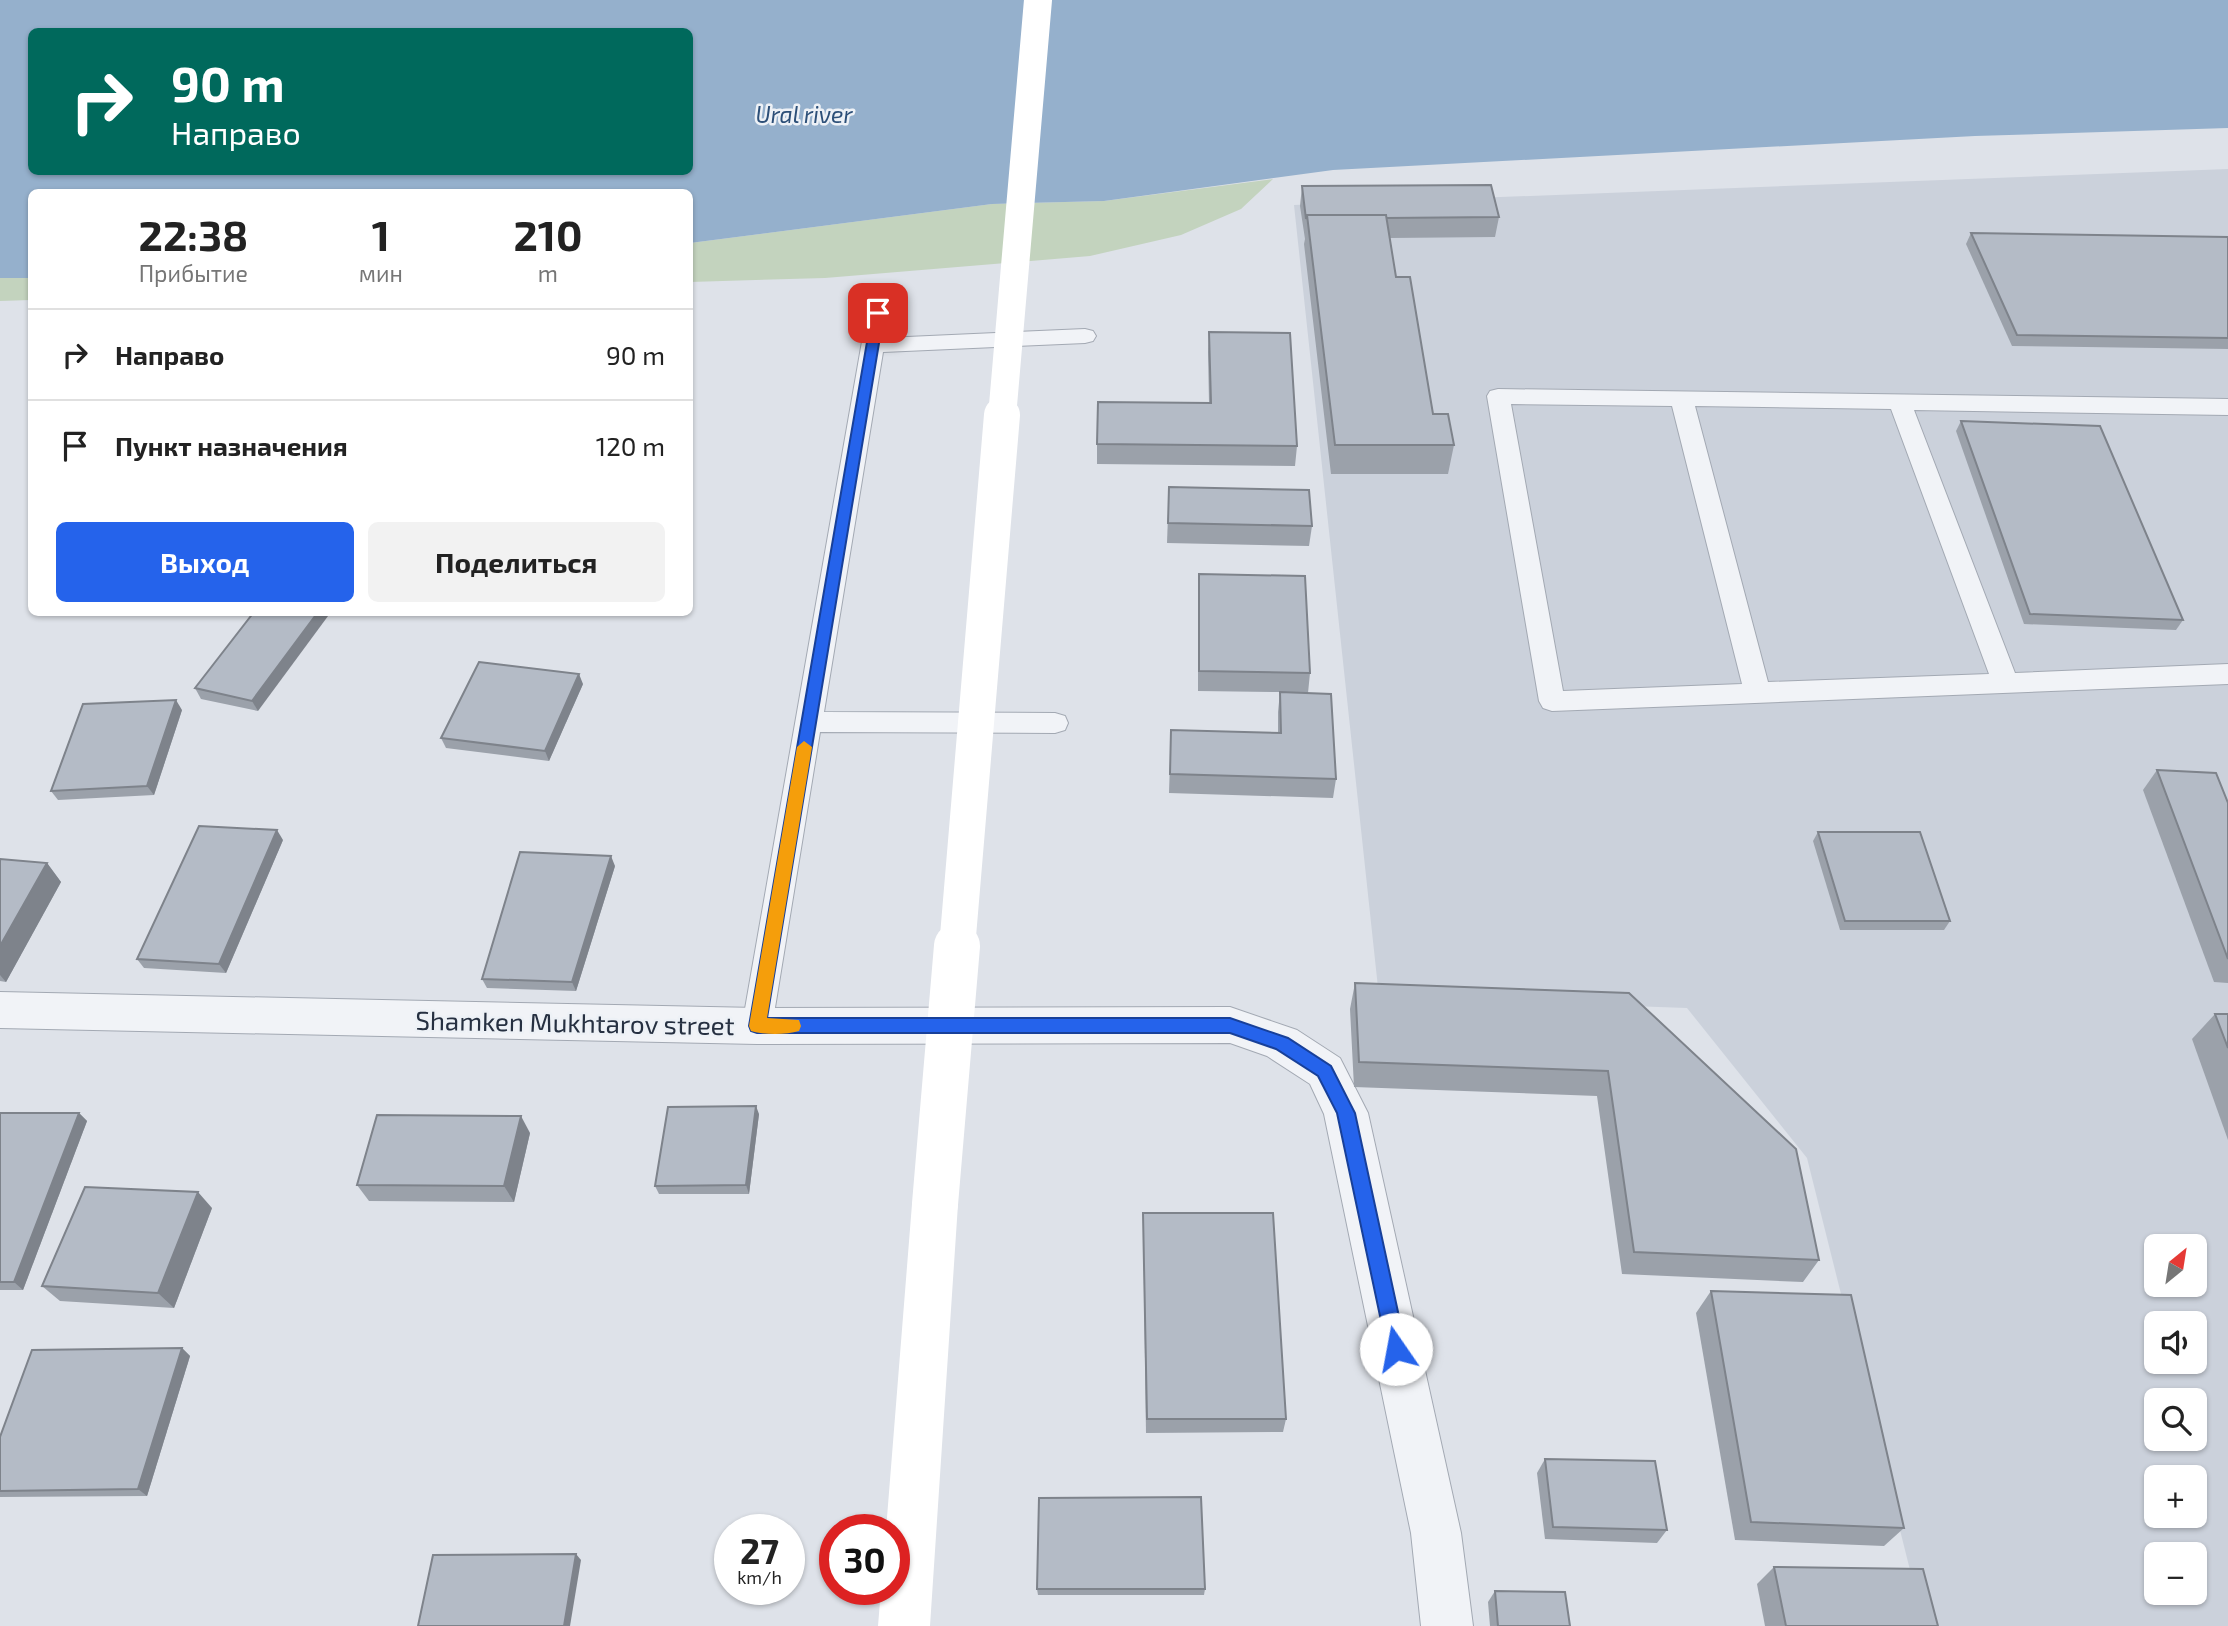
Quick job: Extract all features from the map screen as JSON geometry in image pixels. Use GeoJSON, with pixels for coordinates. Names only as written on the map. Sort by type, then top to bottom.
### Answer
{"type":"FeatureCollection","features":[{"type":"Feature","properties":{"kind":"main road"},"geometry":{"type":"LineString","coordinates":[[904,1626],[935,1204],[1038,0]]}},
{"type":"Feature","properties":{"kind":"street","name":"Shamken Mukhtarov street"},"geometry":{"type":"LineString","coordinates":[[0,1010],[757,1026],[1230,1025],[1282,1043],[1325,1071],[1346,1113],[1436,1533],[1447,1626]]}},
{"type":"Feature","properties":{"kind":"lane"},"geometry":{"type":"LineString","coordinates":[[757,1026],[878,313]]}},
{"type":"Feature","properties":{"kind":"lane"},"geometry":{"type":"LineString","coordinates":[[874,345],[1085,336]]}},
{"type":"Feature","properties":{"kind":"lane"},"geometry":{"type":"LineString","coordinates":[[2228,407],[1498,396],[1552,701],[2228,674]]}},
{"type":"Feature","properties":{"kind":"lane"},"geometry":{"type":"LineString","coordinates":[[1682,399],[1757,692]]}},
{"type":"Feature","properties":{"kind":"lane"},"geometry":{"type":"LineString","coordinates":[[1900,402],[2005,682]]}},
{"type":"Feature","properties":{"kind":"lane"},"geometry":{"type":"LineString","coordinates":[[809,722],[1055,723]]}},
{"type":"Feature","properties":{"kind":"shaded area"},"geometry":{"type":"Polygon","coordinates":[[[2228,169],[2228,1626],[1924,1626],[1807,1158],[1687,1008],[1379,997],[1294,205],[2228,169]]]}},
{"type":"Feature","properties":{"kind":"green space"},"geometry":{"type":"Polygon","coordinates":[[[1273,179],[1241,209],[1181,235],[1090,256],[825,278],[693,282],[693,243],[992,204],[1104,201],[1273,179]]]}},
{"type":"Feature","properties":{"kind":"green space"},"geometry":{"type":"Polygon","coordinates":[[[0,278],[28,278],[28,300],[0,301],[0,278]]]}},
{"type":"Feature","properties":{"kind":"water","name":"Ural river"},"geometry":{"type":"Polygon","coordinates":[[[0,0],[2228,0],[2228,128],[1975,136],[1333,170],[1104,201],[992,204],[693,243],[693,189],[28,189],[28,278],[0,278],[0,0]]]}},
{"type":"Feature","properties":{"kind":"building"},"geometry":{"type":"Polygon","coordinates":[[[1491,185],[1499,217],[1386,218],[1386,215],[1307,215],[1306,219],[1302,186],[1491,185]]]}},
{"type":"Feature","properties":{"kind":"building"},"geometry":{"type":"Polygon","coordinates":[[[1307,215],[1386,215],[1396,277],[1410,277],[1433,414],[1448,414],[1454,445],[1335,445],[1307,215]]]}},
{"type":"Feature","properties":{"kind":"building"},"geometry":{"type":"Polygon","coordinates":[[[1971,233],[2228,237],[2228,338],[2017,335],[1971,233]]]}},
{"type":"Feature","properties":{"kind":"building"},"geometry":{"type":"Polygon","coordinates":[[[1209,332],[1290,333],[1297,446],[1097,444],[1098,402],[1211,403],[1209,332]]]}},
{"type":"Feature","properties":{"kind":"building"},"geometry":{"type":"Polygon","coordinates":[[[1961,421],[2100,426],[2183,620],[2030,614],[1961,421]]]}},
{"type":"Feature","properties":{"kind":"building"},"geometry":{"type":"Polygon","coordinates":[[[1169,487],[1309,490],[1312,526],[1168,523],[1169,487]]]}},
{"type":"Feature","properties":{"kind":"building"},"geometry":{"type":"Polygon","coordinates":[[[1199,574],[1305,576],[1310,673],[1199,671],[1199,574]]]}},
{"type":"Feature","properties":{"kind":"building"},"geometry":{"type":"Polygon","coordinates":[[[251,616],[315,616],[252,701],[195,688],[251,616]]]}},
{"type":"Feature","properties":{"kind":"building"},"geometry":{"type":"Polygon","coordinates":[[[479,662],[579,674],[545,751],[441,738],[479,662]]]}},
{"type":"Feature","properties":{"kind":"building"},"geometry":{"type":"Polygon","coordinates":[[[1280,692],[1331,694],[1336,779],[1170,774],[1171,730],[1281,733],[1280,692]]]}},
{"type":"Feature","properties":{"kind":"building"},"geometry":{"type":"Polygon","coordinates":[[[176,700],[147,786],[51,791],[83,704],[176,700]]]}},
{"type":"Feature","properties":{"kind":"building"},"geometry":{"type":"Polygon","coordinates":[[[2157,770],[2216,773],[2228,803],[2228,959],[2157,770]]]}},
{"type":"Feature","properties":{"kind":"building"},"geometry":{"type":"Polygon","coordinates":[[[199,826],[277,830],[219,964],[137,959],[199,826]]]}},
{"type":"Feature","properties":{"kind":"building"},"geometry":{"type":"Polygon","coordinates":[[[1818,832],[1920,832],[1950,921],[1845,921],[1818,832]]]}},
{"type":"Feature","properties":{"kind":"building"},"geometry":{"type":"Polygon","coordinates":[[[520,852],[611,856],[572,982],[482,979],[520,852]]]}},
{"type":"Feature","properties":{"kind":"building"},"geometry":{"type":"Polygon","coordinates":[[[0,859],[47,863],[0,946],[0,859]]]}},
{"type":"Feature","properties":{"kind":"building"},"geometry":{"type":"Polygon","coordinates":[[[1355,983],[1629,993],[1796,1149],[1819,1260],[1634,1252],[1608,1071],[1359,1062],[1355,983]]]}},
{"type":"Feature","properties":{"kind":"building"},"geometry":{"type":"Polygon","coordinates":[[[2215,1014],[2228,1014],[2228,1048],[2215,1014]]]}},
{"type":"Feature","properties":{"kind":"building"},"geometry":{"type":"Polygon","coordinates":[[[756,1106],[746,1185],[655,1186],[668,1107],[756,1106]]]}},
{"type":"Feature","properties":{"kind":"building"},"geometry":{"type":"Polygon","coordinates":[[[0,1113],[79,1113],[14,1282],[0,1282],[0,1113]]]}},
{"type":"Feature","properties":{"kind":"building"},"geometry":{"type":"Polygon","coordinates":[[[377,1115],[521,1116],[504,1186],[357,1185],[377,1115]]]}},
{"type":"Feature","properties":{"kind":"building"},"geometry":{"type":"Polygon","coordinates":[[[85,1187],[198,1192],[158,1293],[42,1286],[85,1187]]]}},
{"type":"Feature","properties":{"kind":"building"},"geometry":{"type":"Polygon","coordinates":[[[1143,1213],[1273,1213],[1286,1419],[1147,1419],[1143,1213]]]}},
{"type":"Feature","properties":{"kind":"building"},"geometry":{"type":"Polygon","coordinates":[[[1711,1291],[1851,1295],[1904,1528],[1751,1522],[1711,1291]]]}},
{"type":"Feature","properties":{"kind":"building"},"geometry":{"type":"Polygon","coordinates":[[[182,1348],[138,1489],[0,1491],[0,1437],[32,1350],[182,1348]]]}},
{"type":"Feature","properties":{"kind":"building"},"geometry":{"type":"Polygon","coordinates":[[[1545,1459],[1655,1461],[1667,1530],[1553,1527],[1545,1459]]]}},
{"type":"Feature","properties":{"kind":"building"},"geometry":{"type":"Polygon","coordinates":[[[1201,1497],[1205,1589],[1037,1589],[1039,1498],[1201,1497]]]}},
{"type":"Feature","properties":{"kind":"building"},"geometry":{"type":"Polygon","coordinates":[[[576,1554],[564,1626],[418,1626],[433,1555],[576,1554]]]}},
{"type":"Feature","properties":{"kind":"building"},"geometry":{"type":"Polygon","coordinates":[[[1774,1567],[1923,1569],[1938,1626],[1786,1626],[1774,1567]]]}},
{"type":"Feature","properties":{"kind":"building"},"geometry":{"type":"Polygon","coordinates":[[[1495,1591],[1565,1592],[1570,1626],[1498,1626],[1495,1591]]]}},
{"type":"Feature","properties":{"kind":"slow traffic"},"geometry":{"type":"LineString","coordinates":[[793,1026],[757,1026],[804,747]]}},
{"type":"Feature","properties":{"kind":"route"},"geometry":{"type":"LineString","coordinates":[[878,313],[757,1026],[1230,1025],[1282,1043],[1325,1071],[1346,1113],[1396,1349]]}}]}
